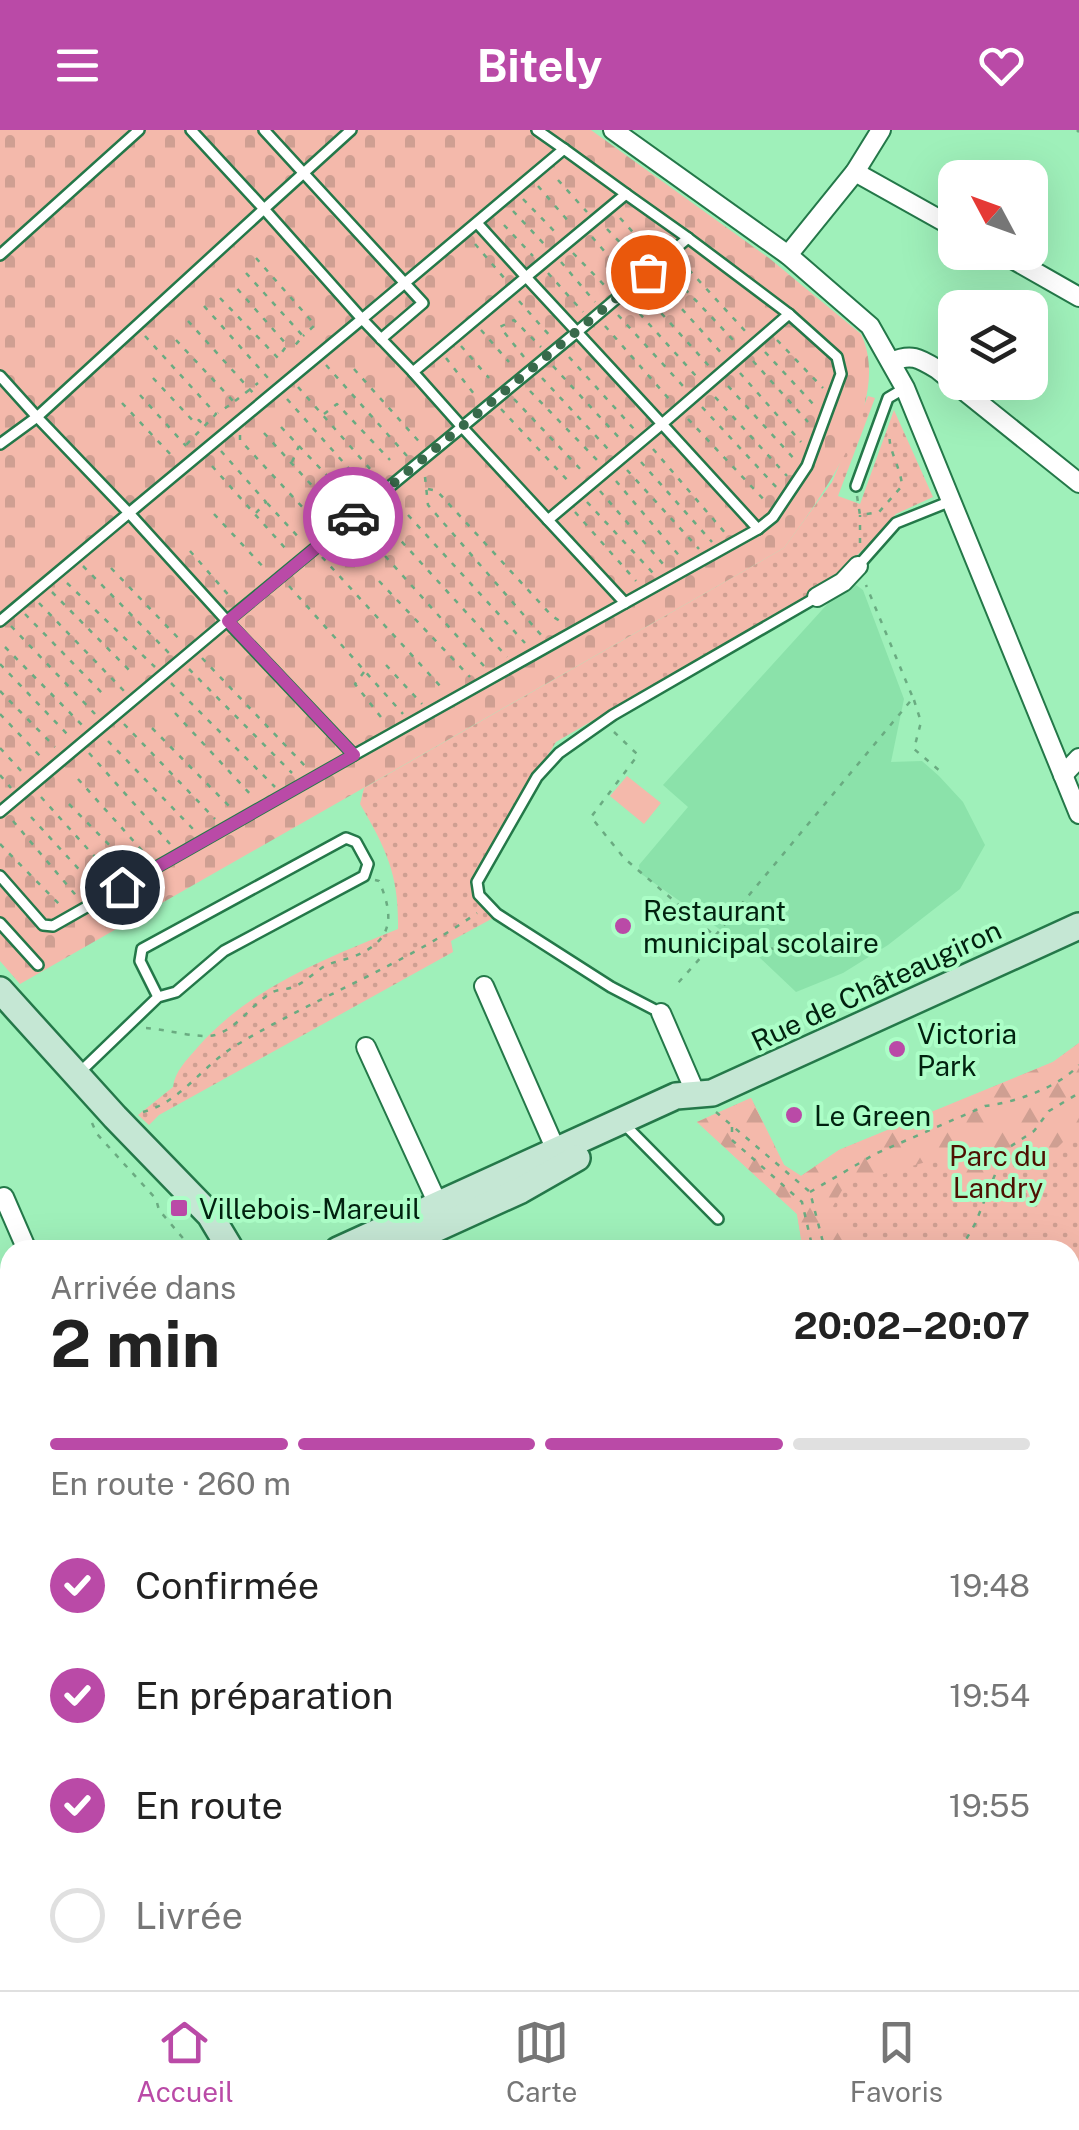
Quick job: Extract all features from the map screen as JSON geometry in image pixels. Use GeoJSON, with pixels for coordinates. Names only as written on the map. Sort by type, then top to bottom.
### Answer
{"type":"FeatureCollection","features":[{"type":"Feature","properties":{"kind":"main road","name":"Rue de Châteaugiron"},"geometry":{"type":"LineString","coordinates":[[696,1094],[707,1082],[1079,916]]}},
{"type":"Feature","properties":{"kind":"main road","name":"Rue de Châteaugiron"},"geometry":{"type":"LineString","coordinates":[[368,1240],[442,1215],[626,1126],[676,1096],[712,1094],[1079,926]]}},
{"type":"Feature","properties":{"kind":"main road"},"geometry":{"type":"LineString","coordinates":[[0,990],[218,1226],[226,1240]]}},
{"type":"Feature","properties":{"kind":"main road","name":"Rue de Châteaugiron"},"geometry":{"type":"LineString","coordinates":[[404,1240],[442,1215]]}},
{"type":"Feature","properties":{"kind":"street"},"geometry":{"type":"LineString","coordinates":[[613,130],[788,255],[870,326],[905,388],[1079,814]]}},
{"type":"Feature","properties":{"kind":"street"},"geometry":{"type":"LineString","coordinates":[[788,255],[855,172],[881,130]]}},
{"type":"Feature","properties":{"kind":"street"},"geometry":{"type":"LineString","coordinates":[[855,172],[938,218]]}},
{"type":"Feature","properties":{"kind":"street"},"geometry":{"type":"LineString","coordinates":[[1032,270],[1079,297]]}},
{"type":"Feature","properties":{"kind":"street"},"geometry":{"type":"LineString","coordinates":[[891,362],[907,355],[938,369],[1079,483]]}},
{"type":"Feature","properties":{"kind":"street"},"geometry":{"type":"LineString","coordinates":[[816,597],[843,582],[858,566]]}},
{"type":"Feature","properties":{"kind":"street"},"geometry":{"type":"LineString","coordinates":[[1063,775],[1079,758]]}},
{"type":"Feature","properties":{"kind":"street"},"geometry":{"type":"LineString","coordinates":[[484,986],[560,1159]]}},
{"type":"Feature","properties":{"kind":"street"},"geometry":{"type":"LineString","coordinates":[[661,1013],[696,1094]]}},
{"type":"Feature","properties":{"kind":"street"},"geometry":{"type":"LineString","coordinates":[[366,1046],[442,1215]]}},
{"type":"Feature","properties":{"kind":"street"},"geometry":{"type":"LineString","coordinates":[[4,1197],[22,1240]]}},
{"type":"Feature","properties":{"kind":"lane"},"geometry":{"type":"LineString","coordinates":[[0,256],[138,130]]}},
{"type":"Feature","properties":{"kind":"lane"},"geometry":{"type":"LineString","coordinates":[[191,130],[625,602]]}},
{"type":"Feature","properties":{"kind":"lane"},"geometry":{"type":"LineString","coordinates":[[264,130],[423,303],[381,338]]}},
{"type":"Feature","properties":{"kind":"lane"},"geometry":{"type":"LineString","coordinates":[[0,444],[37,417],[351,130]]}},
{"type":"Feature","properties":{"kind":"lane"},"geometry":{"type":"LineString","coordinates":[[0,876],[46,926],[58,924],[758,530],[776,512],[812,454],[841,374],[837,357],[789,314],[537,130]]}},
{"type":"Feature","properties":{"kind":"lane"},"geometry":{"type":"LineString","coordinates":[[2,619],[564,149]]}},
{"type":"Feature","properties":{"kind":"lane"},"geometry":{"type":"LineString","coordinates":[[412,372],[626,194]]}},
{"type":"Feature","properties":{"kind":"lane"},"geometry":{"type":"LineString","coordinates":[[477,223],[758,530]]}},
{"type":"Feature","properties":{"kind":"lane"},"geometry":{"type":"LineString","coordinates":[[2,811],[688,238]]}},
{"type":"Feature","properties":{"kind":"lane"},"geometry":{"type":"LineString","coordinates":[[548,520],[789,314]]}},
{"type":"Feature","properties":{"kind":"lane"},"geometry":{"type":"LineString","coordinates":[[0,376],[354,755]]}},
{"type":"Feature","properties":{"kind":"lane"},"geometry":{"type":"LineString","coordinates":[[856,486],[888,398],[905,388]]}},
{"type":"Feature","properties":{"kind":"lane"},"geometry":{"type":"LineString","coordinates":[[858,566],[896,523],[951,501]]}},
{"type":"Feature","properties":{"kind":"lane"},"geometry":{"type":"LineString","coordinates":[[661,1013],[594,977],[487,906],[479,896],[477,882],[537,777],[559,753],[604,722],[816,597]]}},
{"type":"Feature","properties":{"kind":"lane"},"geometry":{"type":"LineString","coordinates":[[78,1074],[158,997],[176,992],[224,951],[364,876],[368,864],[356,842],[346,838],[142,949],[140,961],[158,997]]}},
{"type":"Feature","properties":{"kind":"lane"},"geometry":{"type":"LineString","coordinates":[[0,923],[38,965]]}},
{"type":"Feature","properties":{"kind":"lane"},"geometry":{"type":"LineString","coordinates":[[626,1126],[718,1220]]}},
{"type":"Feature","properties":{"kind":"path"},"geometry":{"type":"LineString","coordinates":[[530,178],[634,284],[805,470]]}},
{"type":"Feature","properties":{"kind":"path"},"geometry":{"type":"LineString","coordinates":[[558,180],[594,220]]}},
{"type":"Feature","properties":{"kind":"path"},"geometry":{"type":"LineString","coordinates":[[515,190],[558,235]]}},
{"type":"Feature","properties":{"kind":"path"},"geometry":{"type":"LineString","coordinates":[[504,200],[786,498]]}},
{"type":"Feature","properties":{"kind":"path"},"geometry":{"type":"LineString","coordinates":[[610,207],[819,434]]}},
{"type":"Feature","properties":{"kind":"path"},"geometry":{"type":"LineString","coordinates":[[504,225],[541,265],[606,308],[706,386],[795,484]]}},
{"type":"Feature","properties":{"kind":"path"},"geometry":{"type":"LineString","coordinates":[[606,228],[812,454]]}},
{"type":"Feature","properties":{"kind":"path"},"geometry":{"type":"LineString","coordinates":[[465,233],[559,346],[734,542]]}},
{"type":"Feature","properties":{"kind":"path"},"geometry":{"type":"LineString","coordinates":[[565,244],[678,410],[776,512]]}},
{"type":"Feature","properties":{"kind":"path"},"geometry":{"type":"LineString","coordinates":[[672,252],[826,417]]}},
{"type":"Feature","properties":{"kind":"path"},"geometry":{"type":"LineString","coordinates":[[256,258],[316,326],[291,350]]}},
{"type":"Feature","properties":{"kind":"path"},"geometry":{"type":"LineString","coordinates":[[246,274],[303,336]]}},
{"type":"Feature","properties":{"kind":"path"},"geometry":{"type":"LineString","coordinates":[[220,298],[278,358],[288,345],[233,284]]}},
{"type":"Feature","properties":{"kind":"path"},"geometry":{"type":"LineString","coordinates":[[204,306],[375,499]]}},
{"type":"Feature","properties":{"kind":"path"},"geometry":{"type":"LineString","coordinates":[[188,320],[262,403]]}},
{"type":"Feature","properties":{"kind":"path"},"geometry":{"type":"LineString","coordinates":[[706,558],[532,368],[500,327],[514,320],[720,550]]}},
{"type":"Feature","properties":{"kind":"path"},"geometry":{"type":"LineString","coordinates":[[473,321],[509,362]]}},
{"type":"Feature","properties":{"kind":"path"},"geometry":{"type":"LineString","coordinates":[[136,326],[216,414]]}},
{"type":"Feature","properties":{"kind":"path"},"geometry":{"type":"LineString","coordinates":[[769,332],[822,388]]}},
{"type":"Feature","properties":{"kind":"path"},"geometry":{"type":"LineString","coordinates":[[454,337],[489,378]]}},
{"type":"Feature","properties":{"kind":"path"},"geometry":{"type":"LineString","coordinates":[[176,340],[234,402]]}},
{"type":"Feature","properties":{"kind":"path"},"geometry":{"type":"LineString","coordinates":[[318,356],[426,479],[428,504],[536,625],[548,646]]}},
{"type":"Feature","properties":{"kind":"path"},"geometry":{"type":"LineString","coordinates":[[446,358],[661,583]]}},
{"type":"Feature","properties":{"kind":"path"},"geometry":{"type":"LineString","coordinates":[[354,369],[430,454]]}},
{"type":"Feature","properties":{"kind":"path"},"geometry":{"type":"LineString","coordinates":[[153,378],[195,423],[199,420],[206,428]]}},
{"type":"Feature","properties":{"kind":"path"},"geometry":{"type":"LineString","coordinates":[[291,378],[388,489]]}},
{"type":"Feature","properties":{"kind":"path"},"geometry":{"type":"LineString","coordinates":[[519,380],[607,470],[681,557]]}},
{"type":"Feature","properties":{"kind":"path"},"geometry":{"type":"LineString","coordinates":[[186,445],[216,414],[258,383]]}},
{"type":"Feature","properties":{"kind":"path"},"geometry":{"type":"LineString","coordinates":[[506,391],[594,484],[673,576]]}},
{"type":"Feature","properties":{"kind":"path"},"geometry":{"type":"LineString","coordinates":[[140,395],[196,457]]}},
{"type":"Feature","properties":{"kind":"path"},"geometry":{"type":"LineString","coordinates":[[122,403],[183,468]]}},
{"type":"Feature","properties":{"kind":"path"},"geometry":{"type":"LineString","coordinates":[[323,415],[337,404],[390,460]]}},
{"type":"Feature","properties":{"kind":"path"},"geometry":{"type":"LineString","coordinates":[[233,426],[242,437],[240,440],[330,537]]}},
{"type":"Feature","properties":{"kind":"path"},"geometry":{"type":"LineString","coordinates":[[281,427],[353,518],[482,664]]}},
{"type":"Feature","properties":{"kind":"path"},"geometry":{"type":"LineString","coordinates":[[860,515],[879,512],[902,486],[901,467],[888,443],[891,428]]}},
{"type":"Feature","properties":{"kind":"path"},"geometry":{"type":"LineString","coordinates":[[264,433],[353,518]]}},
{"type":"Feature","properties":{"kind":"path"},"geometry":{"type":"LineString","coordinates":[[214,442],[452,700]]}},
{"type":"Feature","properties":{"kind":"path"},"geometry":{"type":"LineString","coordinates":[[292,463],[299,446]]}},
{"type":"Feature","properties":{"kind":"path"},"geometry":{"type":"LineString","coordinates":[[212,466],[285,548]]}},
{"type":"Feature","properties":{"kind":"path"},"geometry":{"type":"LineString","coordinates":[[856,486],[860,515],[858,566],[922,722],[914,749],[940,771]]}},
{"type":"Feature","properties":{"kind":"path"},"geometry":{"type":"LineString","coordinates":[[427,488],[437,491],[552,616],[574,631]]}},
{"type":"Feature","properties":{"kind":"path"},"geometry":{"type":"LineString","coordinates":[[255,514],[266,502]]}},
{"type":"Feature","properties":{"kind":"path"},"geometry":{"type":"LineString","coordinates":[[567,504],[645,591]]}},
{"type":"Feature","properties":{"kind":"path"},"geometry":{"type":"LineString","coordinates":[[214,514],[411,723]]}},
{"type":"Feature","properties":{"kind":"path"},"geometry":{"type":"LineString","coordinates":[[408,515],[534,653]]}},
{"type":"Feature","properties":{"kind":"path"},"geometry":{"type":"LineString","coordinates":[[394,532],[514,664]]}},
{"type":"Feature","properties":{"kind":"path"},"geometry":{"type":"LineString","coordinates":[[190,552],[242,610]]}},
{"type":"Feature","properties":{"kind":"path"},"geometry":{"type":"LineString","coordinates":[[75,558],[303,784]]}},
{"type":"Feature","properties":{"kind":"path"},"geometry":{"type":"LineString","coordinates":[[111,568],[316,777]]}},
{"type":"Feature","properties":{"kind":"path"},"geometry":{"type":"LineString","coordinates":[[57,573],[284,796]]}},
{"type":"Feature","properties":{"kind":"path"},"geometry":{"type":"LineString","coordinates":[[379,581],[478,686]]}},
{"type":"Feature","properties":{"kind":"path"},"geometry":{"type":"LineString","coordinates":[[44,584],[133,674]]}},
{"type":"Feature","properties":{"kind":"path"},"geometry":{"type":"LineString","coordinates":[[31,594],[133,700]]}},
{"type":"Feature","properties":{"kind":"path"},"geometry":{"type":"LineString","coordinates":[[17,606],[102,693]]}},
{"type":"Feature","properties":{"kind":"path"},"geometry":{"type":"LineString","coordinates":[[2,619],[95,714]]}},
{"type":"Feature","properties":{"kind":"path"},"geometry":{"type":"LineString","coordinates":[[5,646],[92,735]]}},
{"type":"Feature","properties":{"kind":"path"},"geometry":{"type":"LineString","coordinates":[[0,664],[170,843]]}},
{"type":"Feature","properties":{"kind":"path"},"geometry":{"type":"LineString","coordinates":[[386,665],[430,713]]}},
{"type":"Feature","properties":{"kind":"path"},"geometry":{"type":"LineString","coordinates":[[364,671],[355,684],[393,734]]}},
{"type":"Feature","properties":{"kind":"path"},"geometry":{"type":"LineString","coordinates":[[0,691],[65,758]]}},
{"type":"Feature","properties":{"kind":"path"},"geometry":{"type":"LineString","coordinates":[[678,984],[913,698]]}},
{"type":"Feature","properties":{"kind":"path"},"geometry":{"type":"LineString","coordinates":[[175,713],[263,807]]}},
{"type":"Feature","properties":{"kind":"path"},"geometry":{"type":"LineString","coordinates":[[0,714],[41,757]]}},
{"type":"Feature","properties":{"kind":"path"},"geometry":{"type":"LineString","coordinates":[[116,715],[224,829]]}},
{"type":"Feature","properties":{"kind":"path"},"geometry":{"type":"LineString","coordinates":[[604,722],[638,755],[591,816],[624,858],[727,945],[789,950]]}},
{"type":"Feature","properties":{"kind":"path"},"geometry":{"type":"LineString","coordinates":[[152,728],[231,809]]}},
{"type":"Feature","properties":{"kind":"path"},"geometry":{"type":"LineString","coordinates":[[107,740],[204,840]]}},
{"type":"Feature","properties":{"kind":"path"},"geometry":{"type":"LineString","coordinates":[[0,748],[34,784]]}},
{"type":"Feature","properties":{"kind":"path"},"geometry":{"type":"LineString","coordinates":[[0,775],[19,796]]}},
{"type":"Feature","properties":{"kind":"path"},"geometry":{"type":"LineString","coordinates":[[78,779],[157,867]]}},
{"type":"Feature","properties":{"kind":"path"},"geometry":{"type":"LineString","coordinates":[[42,798],[122,887]]}},
{"type":"Feature","properties":{"kind":"path"},"geometry":{"type":"LineString","coordinates":[[69,804],[141,877]]}},
{"type":"Feature","properties":{"kind":"path"},"geometry":{"type":"LineString","coordinates":[[2,811],[78,897]]}},
{"type":"Feature","properties":{"kind":"path"},"geometry":{"type":"LineString","coordinates":[[31,816],[105,897]]}},
{"type":"Feature","properties":{"kind":"path"},"geometry":{"type":"LineString","coordinates":[[0,844],[66,912]]}},
{"type":"Feature","properties":{"kind":"path"},"geometry":{"type":"LineString","coordinates":[[127,1027],[204,1036],[218,1034],[273,991],[294,987],[324,966],[378,943],[388,929],[390,917],[379,881],[364,876]]}},
{"type":"Feature","properties":{"kind":"path"},"geometry":{"type":"LineString","coordinates":[[135,1114],[167,1104],[234,1046],[422,948],[487,906]]}},
{"type":"Feature","properties":{"kind":"path"},"geometry":{"type":"LineString","coordinates":[[810,1192],[874,1154],[985,1106],[1004,1104],[1070,1075],[1079,1065]]}},
{"type":"Feature","properties":{"kind":"path"},"geometry":{"type":"LineString","coordinates":[[966,1240],[1005,1150],[1034,1131],[1049,1111],[1079,1093]]}},
{"type":"Feature","properties":{"kind":"path"},"geometry":{"type":"LineString","coordinates":[[90,1120],[97,1134],[156,1199],[160,1210],[186,1240]]}},
{"type":"Feature","properties":{"kind":"path"},"geometry":{"type":"LineString","coordinates":[[810,1240],[802,1202],[732,1140],[732,1126],[810,1192],[822,1240]]}},
{"type":"Feature","properties":{"kind":"shaded area"},"geometry":{"type":"Polygon","coordinates":[[[856,585],[863,590],[904,699],[891,762],[922,761],[939,776],[963,802],[985,845],[960,889],[888,945],[843,973],[796,992],[759,957],[640,873],[639,865],[688,807],[663,785],[841,589],[856,585]]]}},
{"type":"Feature","properties":{"kind":"green space"},"geometry":{"type":"Polygon","coordinates":[[[0,130],[591,130],[769,258],[861,334],[868,360],[868,388],[861,417],[834,475],[784,548],[20,984],[0,961],[0,130]]]}},
{"type":"Feature","properties":{"kind":"green space"},"geometry":{"type":"Polygon","coordinates":[[[868,396],[875,398],[838,496],[860,504],[894,410],[933,497],[896,514],[827,584],[556,742],[475,871],[479,896],[495,917],[451,941],[453,952],[159,1115],[149,1125],[138,1115],[173,1087],[189,1057],[240,1008],[290,977],[398,929],[390,864],[360,804],[364,788],[784,548],[832,482],[868,396]]]}},
{"type":"Feature","properties":{"kind":"green space"},"geometry":{"type":"Polygon","coordinates":[[[627,776],[661,803],[644,824],[610,796],[627,776]]]}},
{"type":"Feature","properties":{"kind":"green space","name":"Parc du Landry"},"geometry":{"type":"Polygon","coordinates":[[[1079,1043],[1079,1240],[801,1240],[797,1214],[697,1122],[751,1098],[784,1165],[801,1176],[839,1150],[1053,1062],[1079,1043]]]}},
{"type":"Feature","properties":{"kind":"green space"},"geometry":{"type":"Polygon","coordinates":[[[1079,1043],[1079,1126],[1051,1154],[1033,1164],[1003,1147],[978,1203],[967,1195],[940,1158],[845,1185],[832,1208],[854,1240],[801,1240],[797,1214],[697,1122],[751,1098],[784,1165],[801,1176],[839,1150],[1053,1062],[1079,1043]]]}},
{"type":"Feature","properties":{"kind":"way so far"},"geometry":{"type":"LineString","coordinates":[[353,517],[648,272]]}},
{"type":"Feature","properties":{"kind":"place","name":"Restaurant municipal scolaire"},"geometry":{"type":"Point","coordinates":[623,926]}},
{"type":"Feature","properties":{"kind":"place","name":"Victoria Park"},"geometry":{"type":"Point","coordinates":[897,1049]}},
{"type":"Feature","properties":{"kind":"place","name":"Le Green"},"geometry":{"type":"Point","coordinates":[794,1115]}},
{"type":"Feature","properties":{"kind":"place","name":"Villebois-Mareuil"},"geometry":{"type":"Point","coordinates":[179,1208]}},
{"type":"Feature","properties":{"kind":"route"},"geometry":{"type":"LineString","coordinates":[[122,887],[354,755],[228,621],[353,517]]}}]}
